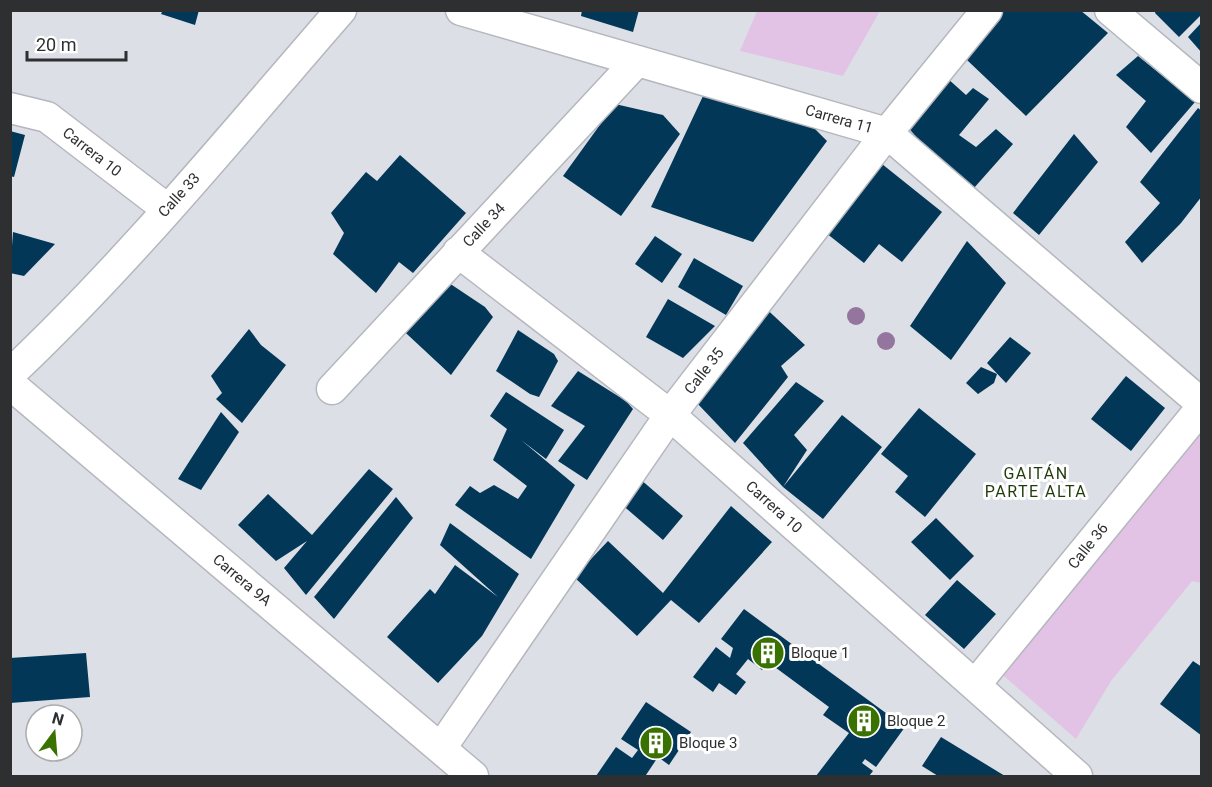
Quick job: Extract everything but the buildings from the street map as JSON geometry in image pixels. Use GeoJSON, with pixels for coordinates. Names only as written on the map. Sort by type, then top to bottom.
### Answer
{"type":"FeatureCollection","features":[{"type":"Feature","properties":{"kind":"street","name":"Calle 33"},"geometry":{"type":"LineString","coordinates":[[10,374],[40,347],[167,209],[341,10]]}},
{"type":"Feature","properties":{"kind":"street","name":"Carrera 11"},"geometry":{"type":"LineString","coordinates":[[461,10],[886,133],[1202,406]]}},
{"type":"Feature","properties":{"kind":"street","name":"Calle 35"},"geometry":{"type":"LineString","coordinates":[[441,748],[670,415],[886,133],[987,10]]}},
{"type":"Feature","properties":{"kind":"street"},"geometry":{"type":"LineString","coordinates":[[1110,10],[1202,88]]}},
{"type":"Feature","properties":{"kind":"street","name":"Calle 34"},"geometry":{"type":"LineString","coordinates":[[332,389],[637,62]]}},
{"type":"Feature","properties":{"kind":"street","name":"Carrera 10"},"geometry":{"type":"LineString","coordinates":[[10,108],[47,117],[167,209]]}},
{"type":"Feature","properties":{"kind":"street","name":"Carrera 10"},"geometry":{"type":"LineString","coordinates":[[458,252],[670,415],[1077,777]]}},
{"type":"Feature","properties":{"kind":"street","name":"Carrera 9A"},"geometry":{"type":"LineString","coordinates":[[10,384],[473,777]]}},
{"type":"Feature","properties":{"kind":"street","name":"Calle 36"},"geometry":{"type":"LineString","coordinates":[[975,685],[1202,406]]}},
{"type":"Feature","properties":{"kind":"shaded area"},"geometry":{"type":"Polygon","coordinates":[[[757,10],[880,11],[843,76],[740,51],[757,10]]]}},
{"type":"Feature","properties":{"kind":"shaded area"},"geometry":{"type":"Polygon","coordinates":[[[1197,430],[1202,434],[1201,583],[1192,581],[1111,681],[1076,739],[1004,676],[1197,430]]]}},
{"type":"Feature","properties":{"kind":"place","name":"Bloque 1"},"geometry":{"type":"Point","coordinates":[768,653]}},
{"type":"Feature","properties":{"kind":"place","name":"Bloque 2"},"geometry":{"type":"Point","coordinates":[864,721]}},
{"type":"Feature","properties":{"kind":"place","name":"Bloque 3"},"geometry":{"type":"Point","coordinates":[656,743]}},
{"type":"Feature","properties":{"kind":"district","name":"GAITÁN PARTE ALTA"},"geometry":{"type":"Point","coordinates":[1036,482]}}]}
